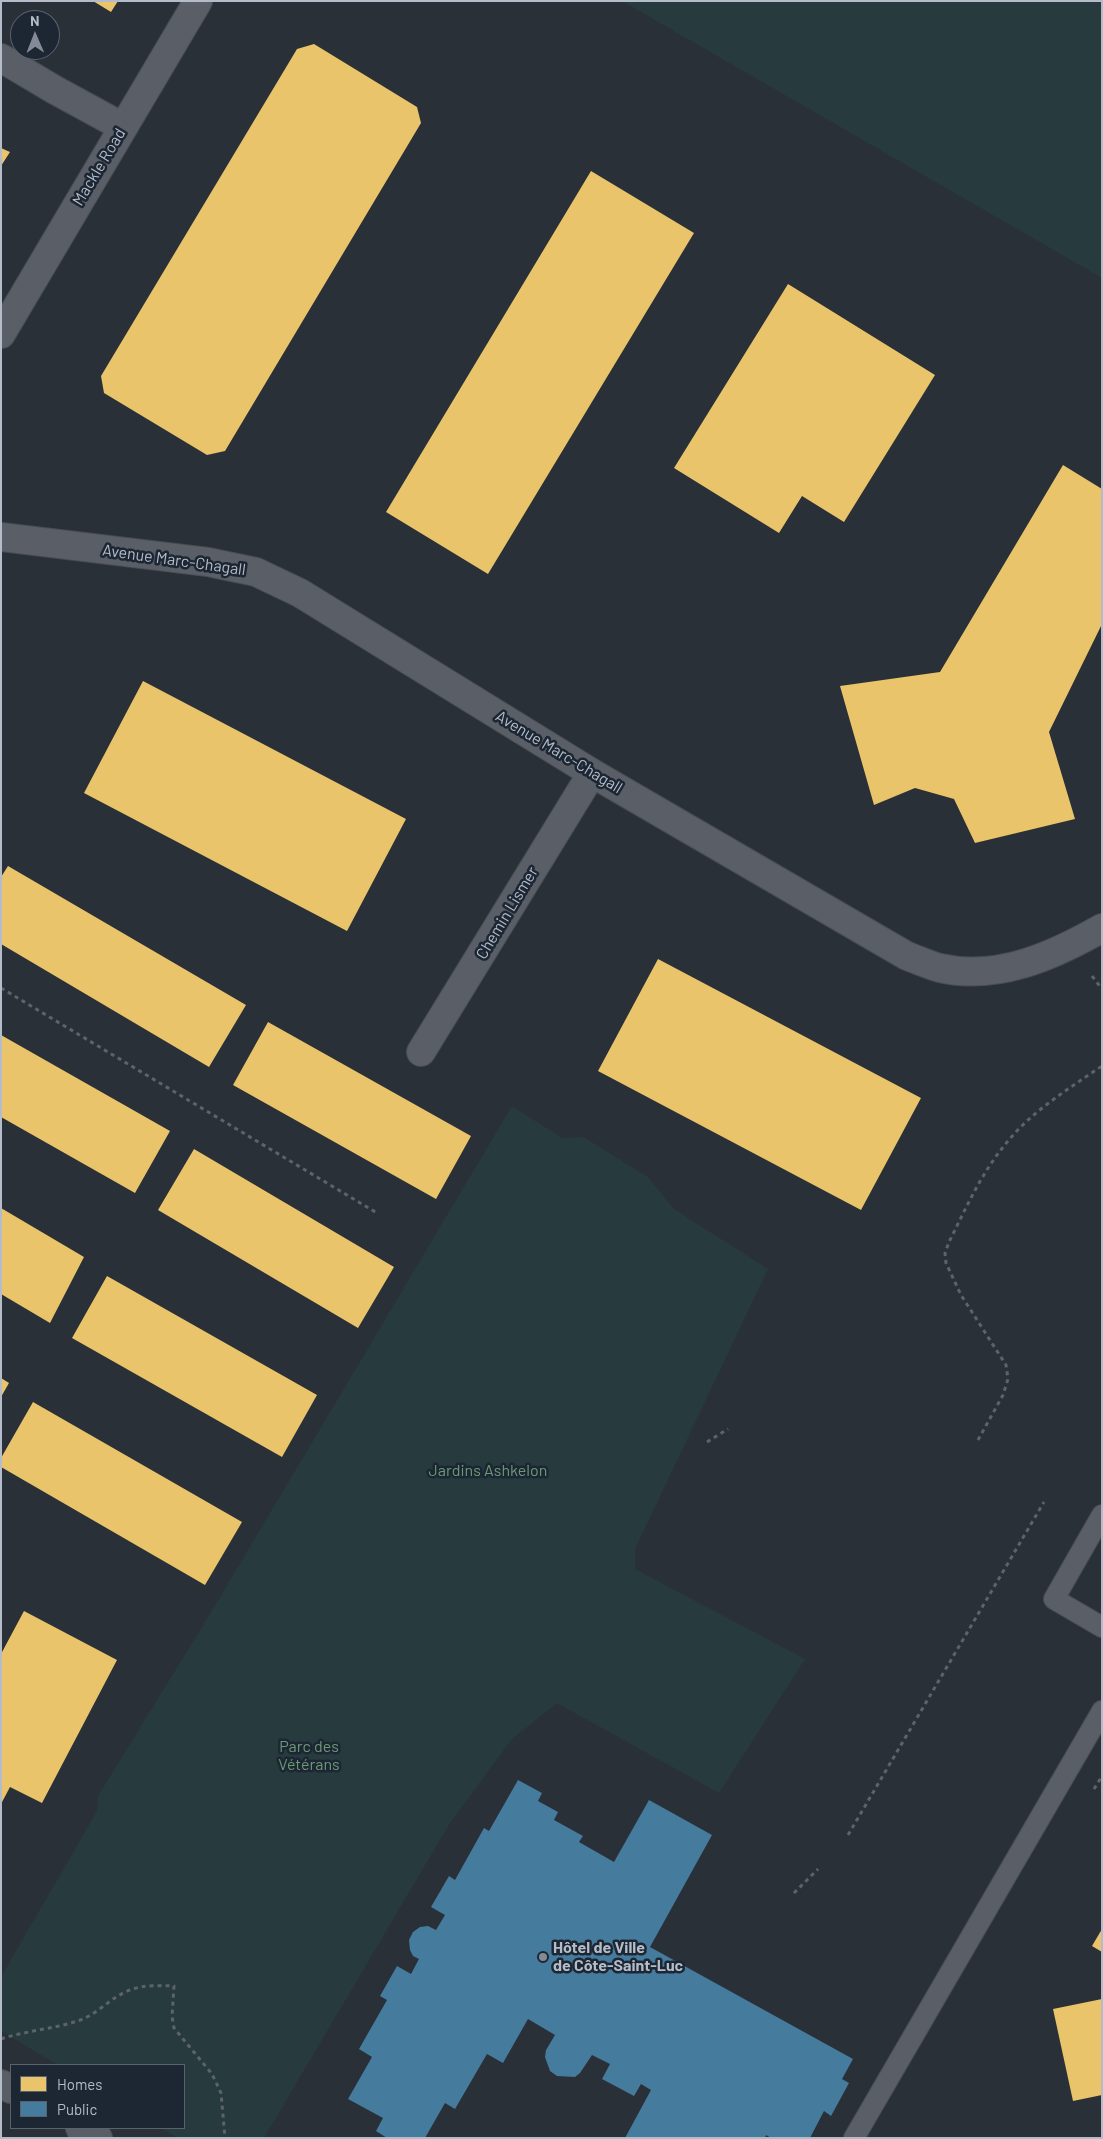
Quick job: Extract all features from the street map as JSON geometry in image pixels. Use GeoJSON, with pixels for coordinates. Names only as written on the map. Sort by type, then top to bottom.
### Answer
{"type":"FeatureCollection","features":[{"type":"Feature","properties":{"kind":"main road"},"geometry":{"type":"LineString","coordinates":[[82,2129],[98,2138]]}},
{"type":"Feature","properties":{"kind":"street","name":"Mackle Road"},"geometry":{"type":"LineString","coordinates":[[1,334],[198,1]]}},
{"type":"Feature","properties":{"kind":"street"},"geometry":{"type":"LineString","coordinates":[[1,58],[55,90],[123,126]]}},
{"type":"Feature","properties":{"kind":"street","name":"Avenue Marc-Chagall"},"geometry":{"type":"LineString","coordinates":[[1,537],[208,562],[256,572],[300,593],[592,773],[908,956],[940,968],[972,972],[1034,962],[1074,944],[1102,928]]}},
{"type":"Feature","properties":{"kind":"street","name":"Chemin Lismer"},"geometry":{"type":"LineString","coordinates":[[421,1052],[592,773]]}},
{"type":"Feature","properties":{"kind":"lane"},"geometry":{"type":"LineString","coordinates":[[1102,1515],[1054,1599],[1102,1627]]}},
{"type":"Feature","properties":{"kind":"lane"},"geometry":{"type":"LineString","coordinates":[[854,2138],[1102,1711]]}},
{"type":"Feature","properties":{"kind":"path"},"geometry":{"type":"LineString","coordinates":[[1092,976],[1102,989]]}},
{"type":"Feature","properties":{"kind":"path"},"geometry":{"type":"LineString","coordinates":[[1,988],[377,1212]]}},
{"type":"Feature","properties":{"kind":"path"},"geometry":{"type":"LineString","coordinates":[[978,1440],[1004,1395],[1008,1379],[1006,1365],[974,1318],[952,1277],[946,1263],[945,1253],[949,1242],[989,1168],[1004,1145],[1050,1102],[1102,1066]]}},
{"type":"Feature","properties":{"kind":"path"},"geometry":{"type":"LineString","coordinates":[[706,1442],[728,1429]]}},
{"type":"Feature","properties":{"kind":"path"},"geometry":{"type":"LineString","coordinates":[[848,1835],[1044,1502]]}},
{"type":"Feature","properties":{"kind":"path"},"geometry":{"type":"LineString","coordinates":[[794,1893],[818,1869]]}},
{"type":"Feature","properties":{"kind":"path"},"geometry":{"type":"LineString","coordinates":[[1,2039],[68,2024],[86,2018],[120,1994],[134,1988],[150,1985],[174,1986],[172,2016],[174,2028],[212,2074],[221,2093],[225,2138]]}},
{"type":"Feature","properties":{"kind":"green space"},"geometry":{"type":"Polygon","coordinates":[[[622,1],[1102,1],[1102,278],[622,1]]]}},
{"type":"Feature","properties":{"kind":"green space"},"geometry":{"type":"Polygon","coordinates":[[[512,1106],[562,1138],[583,1137],[648,1177],[674,1209],[768,1269],[635,1549],[635,1569],[805,1659],[719,1793],[557,1703],[512,1739],[450,1823],[264,2138],[178,2138],[163,2129],[185,2129],[185,2064],[56,2064],[1,2031],[1,1977],[97,1811],[98,1796],[210,1614],[512,1106]]]}},
{"type":"Feature","properties":{"kind":"building: Homes"},"geometry":{"type":"Polygon","coordinates":[[[93,1],[118,1],[111,12],[93,1]]]}},
{"type":"Feature","properties":{"kind":"building: Homes"},"geometry":{"type":"Polygon","coordinates":[[[314,44],[417,107],[421,123],[225,451],[207,455],[104,393],[101,376],[297,49],[314,44]]]}},
{"type":"Feature","properties":{"kind":"building: Homes"},"geometry":{"type":"Polygon","coordinates":[[[1,148],[10,152],[1,166],[1,148]]]}},
{"type":"Feature","properties":{"kind":"building: Homes"},"geometry":{"type":"Polygon","coordinates":[[[591,171],[694,233],[488,574],[386,512],[591,171]]]}},
{"type":"Feature","properties":{"kind":"building: Homes"},"geometry":{"type":"Polygon","coordinates":[[[788,284],[935,375],[844,522],[802,496],[779,533],[674,468],[788,284]]]}},
{"type":"Feature","properties":{"kind":"building: Homes"},"geometry":{"type":"Polygon","coordinates":[[[1063,465],[1102,489],[1102,624],[1049,732],[1075,819],[975,843],[954,799],[915,788],[874,805],[840,686],[940,672],[1063,465]]]}},
{"type":"Feature","properties":{"kind":"building: Homes"},"geometry":{"type":"Polygon","coordinates":[[[143,681],[406,819],[347,931],[84,793],[143,681]]]}},
{"type":"Feature","properties":{"kind":"building: Homes"},"geometry":{"type":"Polygon","coordinates":[[[8,866],[246,1005],[209,1067],[1,944],[1,877],[8,866]]]}},
{"type":"Feature","properties":{"kind":"building: Homes"},"geometry":{"type":"Polygon","coordinates":[[[658,959],[921,1098],[861,1210],[598,1071],[658,959]]]}},
{"type":"Feature","properties":{"kind":"building: Homes"},"geometry":{"type":"Polygon","coordinates":[[[268,1022],[471,1136],[436,1199],[233,1085],[268,1022]]]}},
{"type":"Feature","properties":{"kind":"building: Homes"},"geometry":{"type":"Polygon","coordinates":[[[1,1035],[170,1131],[135,1193],[1,1117],[1,1035]]]}},
{"type":"Feature","properties":{"kind":"building: Homes"},"geometry":{"type":"Polygon","coordinates":[[[194,1149],[394,1267],[358,1328],[158,1210],[194,1149]]]}},
{"type":"Feature","properties":{"kind":"building: Homes"},"geometry":{"type":"Polygon","coordinates":[[[1,1208],[84,1257],[50,1323],[1,1294],[1,1208]]]}},
{"type":"Feature","properties":{"kind":"building: Homes"},"geometry":{"type":"Polygon","coordinates":[[[107,1276],[317,1395],[282,1457],[72,1338],[107,1276]]]}},
{"type":"Feature","properties":{"kind":"building: Homes"},"geometry":{"type":"Polygon","coordinates":[[[1,1378],[9,1383],[1,1397],[1,1378]]]}},
{"type":"Feature","properties":{"kind":"building: Homes"},"geometry":{"type":"Polygon","coordinates":[[[33,1402],[242,1522],[205,1585],[1,1467],[1,1458],[33,1402]]]}},
{"type":"Feature","properties":{"kind":"building: Homes"},"geometry":{"type":"Polygon","coordinates":[[[24,1611],[117,1660],[42,1803],[10,1787],[1,1804],[1,1654],[24,1611]]]}},
{"type":"Feature","properties":{"kind":"building: Homes"},"geometry":{"type":"Polygon","coordinates":[[[1102,1929],[1102,1952],[1092,1946],[1102,1929]]]}},
{"type":"Feature","properties":{"kind":"building: Homes"},"geometry":{"type":"Polygon","coordinates":[[[1102,1999],[1102,2095],[1073,2101],[1053,2009],[1102,1999]]]}},
{"type":"Feature","properties":{"kind":"building: Public","name":"Hôtel de Ville de Côte-Saint-Luc"},"geometry":{"type":"Polygon","coordinates":[[[518,1780],[542,1793],[538,1801],[558,1812],[554,1820],[583,1836],[579,1842],[614,1862],[649,1800],[712,1835],[650,1947],[853,2059],[842,2079],[849,2083],[831,2116],[824,2111],[810,2138],[771,2138],[766,2135],[765,2138],[625,2138],[651,2090],[641,2084],[634,2096],[602,2079],[610,2064],[592,2055],[580,2073],[575,2077],[557,2076],[550,2071],[545,2057],[546,2050],[555,2035],[528,2019],[503,2063],[487,2054],[455,2109],[445,2103],[425,2138],[387,2138],[376,2131],[383,2118],[348,2099],[372,2057],[359,2049],[387,2000],[380,1996],[397,1966],[411,1974],[419,1959],[413,1956],[410,1950],[409,1940],[413,1932],[420,1927],[428,1926],[436,1930],[445,1915],[431,1907],[449,1876],[455,1880],[484,1828],[489,1831],[518,1780]]]}},
{"type":"Feature","properties":{"kind":"place","name":"Hôtel de Ville de Côte-Saint-Luc"},"geometry":{"type":"Point","coordinates":[543,1957]}},
{"type":"Feature","properties":{"kind":"park label","name":"Jardins Ashkelon"},"geometry":{"type":"Point","coordinates":[488,1471]}},
{"type":"Feature","properties":{"kind":"park label","name":"Parc des Vétérans"},"geometry":{"type":"Point","coordinates":[309,1756]}}]}
